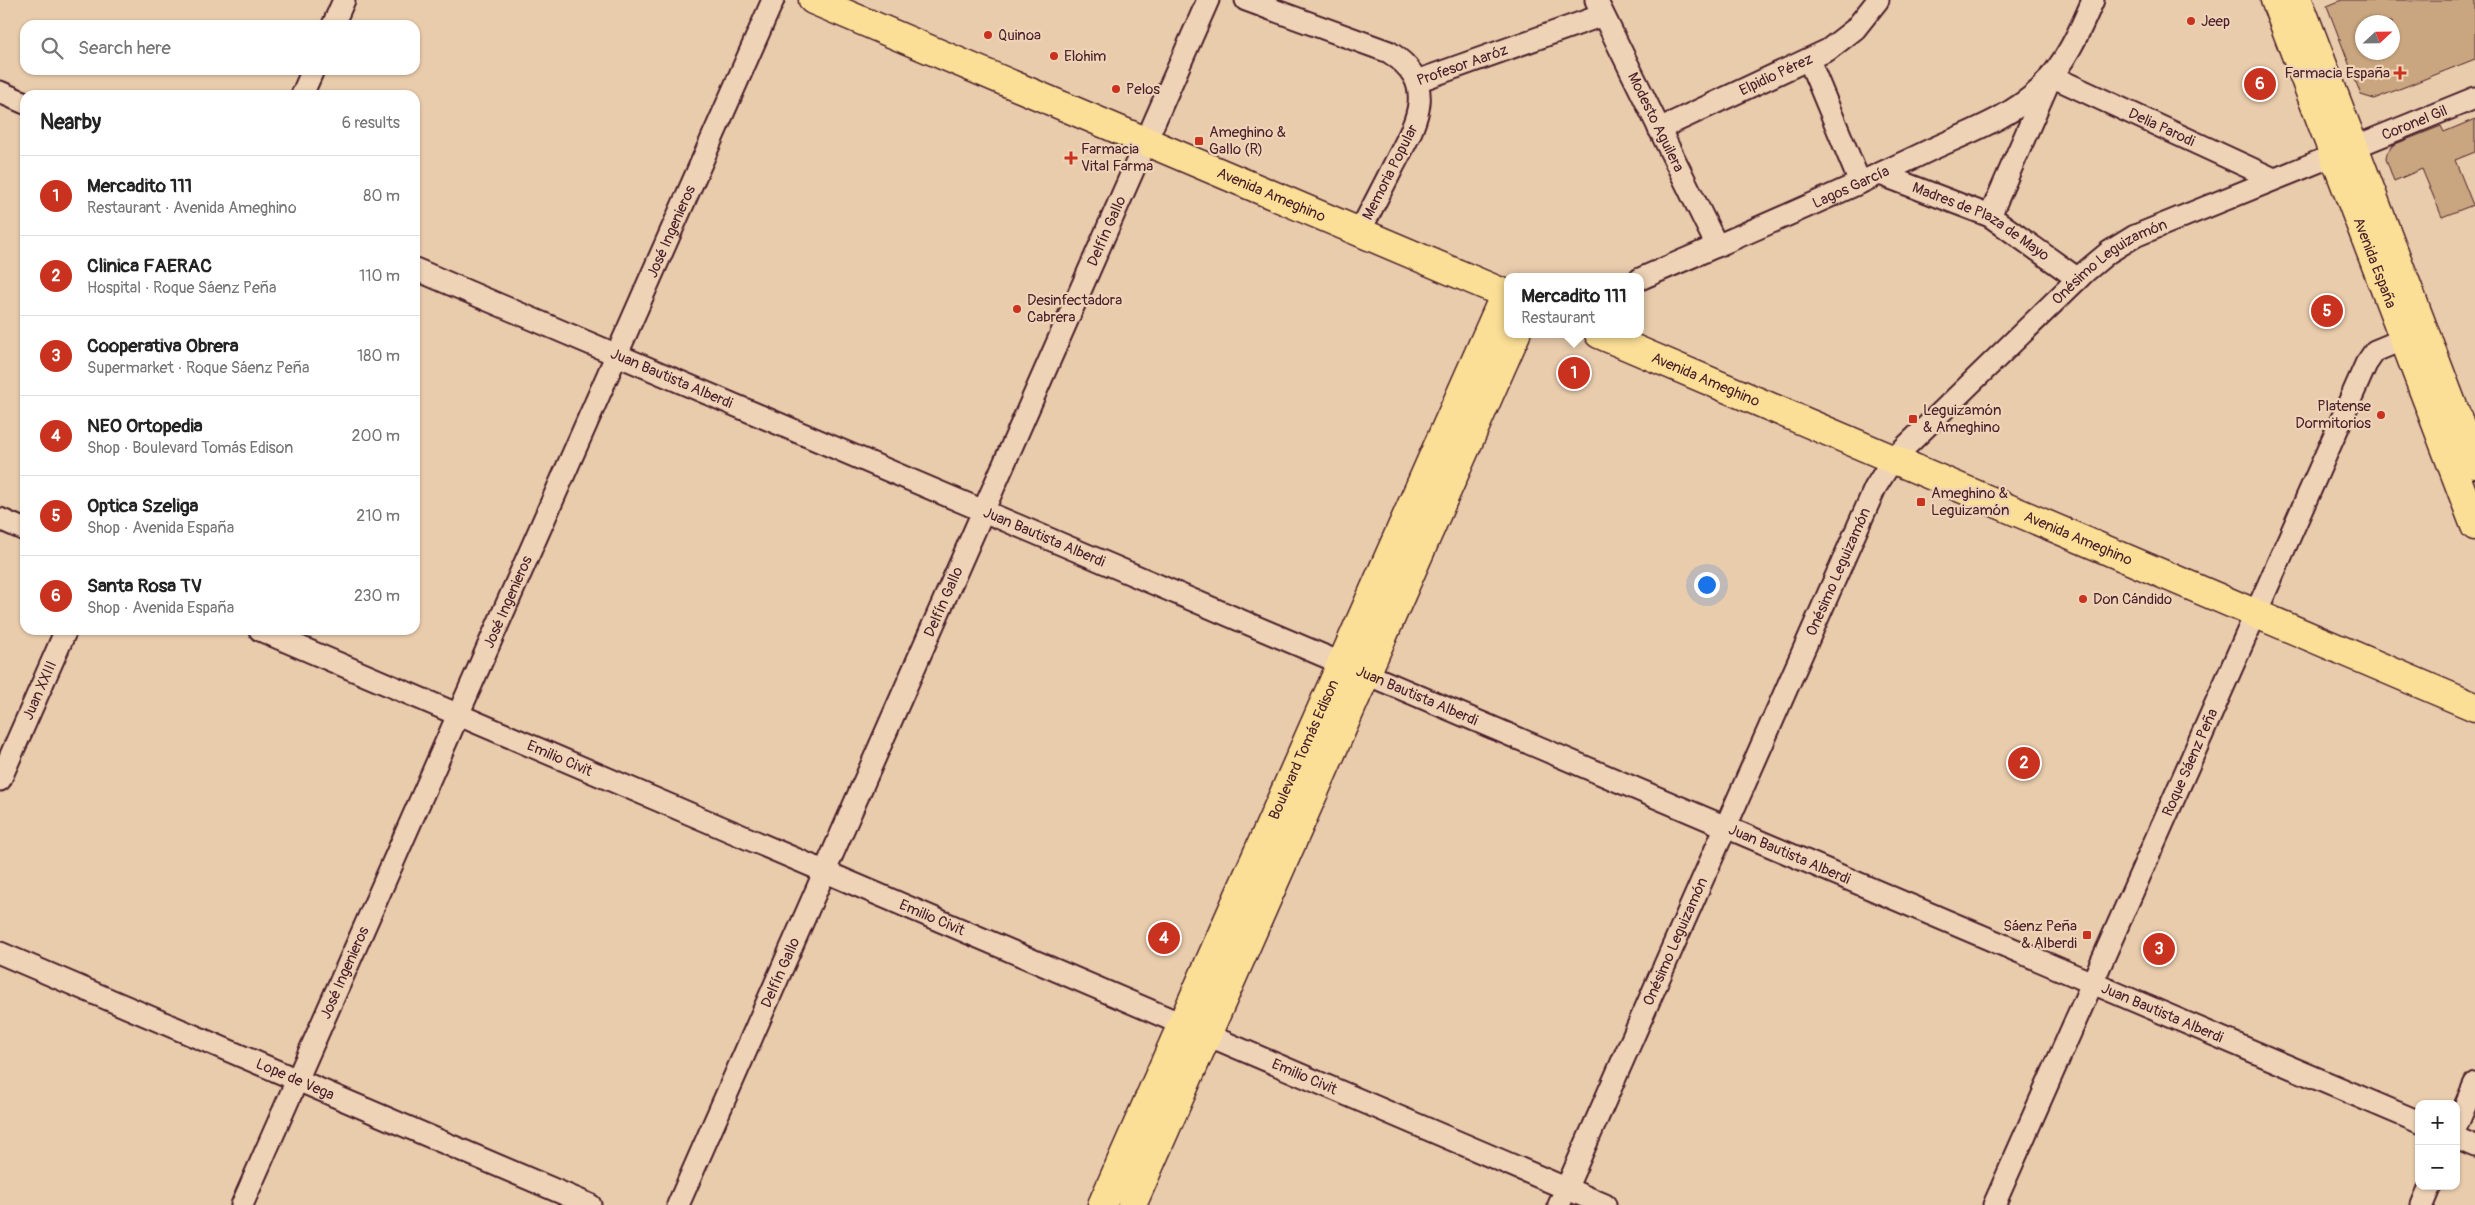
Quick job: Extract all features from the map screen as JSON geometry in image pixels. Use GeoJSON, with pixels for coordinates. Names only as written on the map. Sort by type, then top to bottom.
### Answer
{"type":"FeatureCollection","features":[{"type":"Feature","properties":{"kind":"main road","name":"Avenida Ameghino"},"geometry":{"type":"LineString","coordinates":[[813,0],[1504,294]]}},
{"type":"Feature","properties":{"kind":"main road","name":"Avenida España"},"geometry":{"type":"LineString","coordinates":[[2275,0],[2344,150],[2442,376],[2475,464]]}},
{"type":"Feature","properties":{"kind":"main road","name":"Avenida España"},"geometry":{"type":"LineString","coordinates":[[2298,0],[2404,339],[2474,520]]}},
{"type":"Feature","properties":{"kind":"main road","name":"Boulevard Tomás Edison"},"geometry":{"type":"LineString","coordinates":[[1132,1205],[1195,1030],[1354,669],[1504,302]]}},
{"type":"Feature","properties":{"kind":"main road"},"geometry":{"type":"LineString","coordinates":[[2404,339],[2411,337],[2417,340],[2442,376]]}},
{"type":"Feature","properties":{"kind":"main road","name":"Boulevard Tomás Edison"},"geometry":{"type":"LineString","coordinates":[[1354,669],[1514,338]]}},
{"type":"Feature","properties":{"kind":"main road","name":"Avenida Ameghino"},"geometry":{"type":"LineString","coordinates":[[1609,338],[2475,707]]}},
{"type":"Feature","properties":{"kind":"main road","name":"Boulevard Tomás Edison"},"geometry":{"type":"LineString","coordinates":[[1102,1205],[1195,1030]]}},
{"type":"Feature","properties":{"kind":"street"},"geometry":{"type":"LineString","coordinates":[[335,20],[344,0]]}},
{"type":"Feature","properties":{"kind":"street","name":"José Ingenieros"},"geometry":{"type":"LineString","coordinates":[[242,1205],[774,0]]}},
{"type":"Feature","properties":{"kind":"street","name":"Delfín Gallo"},"geometry":{"type":"LineString","coordinates":[[678,1205],[1208,0]]}},
{"type":"Feature","properties":{"kind":"street","name":"Profesor Aaróz"},"geometry":{"type":"LineString","coordinates":[[1246,0],[1389,52],[1402,62],[1416,81],[1600,7]]}},
{"type":"Feature","properties":{"kind":"street","name":"Elpidio Pérez"},"geometry":{"type":"LineString","coordinates":[[1659,129],[1809,60],[1837,44],[1855,29],[1878,0]]}},
{"type":"Feature","properties":{"kind":"street","name":"Lagos García"},"geometry":{"type":"LineString","coordinates":[[1644,277],[1880,174],[2007,113],[2031,96],[2051,76],[2071,48],[2093,0]]}},
{"type":"Feature","properties":{"kind":"street","name":"Modesto Aguilera"},"geometry":{"type":"LineString","coordinates":[[1600,7],[1717,246]]}},
{"type":"Feature","properties":{"kind":"street"},"geometry":{"type":"LineString","coordinates":[[1809,60],[1860,183]]}},
{"type":"Feature","properties":{"kind":"street"},"geometry":{"type":"LineString","coordinates":[[304,90],[311,75]]}},
{"type":"Feature","properties":{"kind":"street","name":"Lagos García"},"geometry":{"type":"LineString","coordinates":[[1990,216],[2051,76]]}},
{"type":"Feature","properties":{"kind":"street","name":"Delia Parodi"},"geometry":{"type":"LineString","coordinates":[[2051,76],[2274,179]]}},
{"type":"Feature","properties":{"kind":"street","name":"Memoria Popular"},"geometry":{"type":"LineString","coordinates":[[1359,233],[1415,122],[1420,98],[1416,81]]}},
{"type":"Feature","properties":{"kind":"street"},"geometry":{"type":"LineString","coordinates":[[0,92],[20,100]]}},
{"type":"Feature","properties":{"kind":"street","name":"Coronel Gil"},"geometry":{"type":"LineString","coordinates":[[2344,150],[2475,98]]}},
{"type":"Feature","properties":{"kind":"street","name":"Onésimo Leguizamón"},"geometry":{"type":"LineString","coordinates":[[1562,1197],[1875,488],[1893,460],[2078,279],[2109,252],[2126,241],[2344,150]]}},
{"type":"Feature","properties":{"kind":"street","name":"Madres de Plaza de Mayo"},"geometry":{"type":"LineString","coordinates":[[1880,174],[1990,216],[2078,279]]}},
{"type":"Feature","properties":{"kind":"street","name":"Juan Bautista Alberdi"},"geometry":{"type":"LineString","coordinates":[[420,270],[2415,1120]]}},
{"type":"Feature","properties":{"kind":"street","name":"Roque Sáenz Peña"},"geometry":{"type":"LineString","coordinates":[[1994,1205],[2366,364],[2375,351],[2404,339]]}},
{"type":"Feature","properties":{"kind":"street"},"geometry":{"type":"LineString","coordinates":[[0,519],[20,528]]}},
{"type":"Feature","properties":{"kind":"street","name":"Juan XXIII"},"geometry":{"type":"LineString","coordinates":[[0,780],[64,635]]}},
{"type":"Feature","properties":{"kind":"street","name":"Emilio Civit"},"geometry":{"type":"LineString","coordinates":[[272,635],[1195,1030],[1562,1197],[1605,1205]]}},
{"type":"Feature","properties":{"kind":"street","name":"Lope de Vega"},"geometry":{"type":"LineString","coordinates":[[0,953],[590,1205]]}},
{"type":"Feature","properties":{"kind":"street"},"geometry":{"type":"LineString","coordinates":[[2460,1117],[2475,1083]]}},
{"type":"Feature","properties":{"kind":"street"},"geometry":{"type":"LineString","coordinates":[[2460,1140],[2475,1146]]}},
{"type":"Feature","properties":{"kind":"street"},"geometry":{"type":"LineString","coordinates":[[2422,1205],[2428,1190]]}},
{"type":"Feature","properties":{"kind":"building"},"geometry":{"type":"Polygon","coordinates":[[[2342,0],[2475,0],[2475,59],[2374,99],[2361,95],[2327,6],[2342,0]]]}},
{"type":"Feature","properties":{"kind":"building"},"geometry":{"type":"Polygon","coordinates":[[[2475,119],[2475,152],[2455,160],[2473,205],[2442,217],[2422,169],[2394,181],[2386,159],[2387,153],[2393,145],[2441,126],[2444,132],[2475,119]]]}},
{"type":"Feature","properties":{"kind":"place","name":"Jeep"},"geometry":{"type":"Point","coordinates":[2191,21]}},
{"type":"Feature","properties":{"kind":"place","name":"Quinoa"},"geometry":{"type":"Point","coordinates":[988,35]}},
{"type":"Feature","properties":{"kind":"place","name":"Elohim"},"geometry":{"type":"Point","coordinates":[1054,56]}},
{"type":"Feature","properties":{"kind":"place","name":"Farmacia España"},"geometry":{"type":"Point","coordinates":[2400,73]}},
{"type":"Feature","properties":{"kind":"place","name":"Santa Rosa TV"},"geometry":{"type":"Point","coordinates":[2260,84]}},
{"type":"Feature","properties":{"kind":"place","name":"Pelos"},"geometry":{"type":"Point","coordinates":[1116,89]}},
{"type":"Feature","properties":{"kind":"place","name":"Ameghino & Gallo (R)"},"geometry":{"type":"Point","coordinates":[1199,141]}},
{"type":"Feature","properties":{"kind":"place","name":"Farmacia Vital Farma"},"geometry":{"type":"Point","coordinates":[1071,158]}},
{"type":"Feature","properties":{"kind":"place","name":"Desinfectadora Cabrera"},"geometry":{"type":"Point","coordinates":[1017,309]}},
{"type":"Feature","properties":{"kind":"place","name":"Optica Szeliga"},"geometry":{"type":"Point","coordinates":[2327,311]}},
{"type":"Feature","properties":{"kind":"place","name":"Mercadito 111"},"geometry":{"type":"Point","coordinates":[1574,373]}},
{"type":"Feature","properties":{"kind":"place","name":"Platense Dormitorios"},"geometry":{"type":"Point","coordinates":[2381,415]}},
{"type":"Feature","properties":{"kind":"place","name":"Leguizamón & Ameghino"},"geometry":{"type":"Point","coordinates":[1913,419]}},
{"type":"Feature","properties":{"kind":"place","name":"Ameghino & Leguizamón"},"geometry":{"type":"Point","coordinates":[1921,502]}},
{"type":"Feature","properties":{"kind":"place","name":"Don Cándido"},"geometry":{"type":"Point","coordinates":[2083,599]}},
{"type":"Feature","properties":{"kind":"place","name":"Clinica FAERAC"},"geometry":{"type":"Point","coordinates":[2024,763]}},
{"type":"Feature","properties":{"kind":"place","name":"Sáenz Peña & Alberdi"},"geometry":{"type":"Point","coordinates":[2087,935]}},
{"type":"Feature","properties":{"kind":"place","name":"NEO Ortopedia"},"geometry":{"type":"Point","coordinates":[1164,938]}},
{"type":"Feature","properties":{"kind":"place","name":"Cooperativa Obrera"},"geometry":{"type":"Point","coordinates":[2159,949]}}]}
